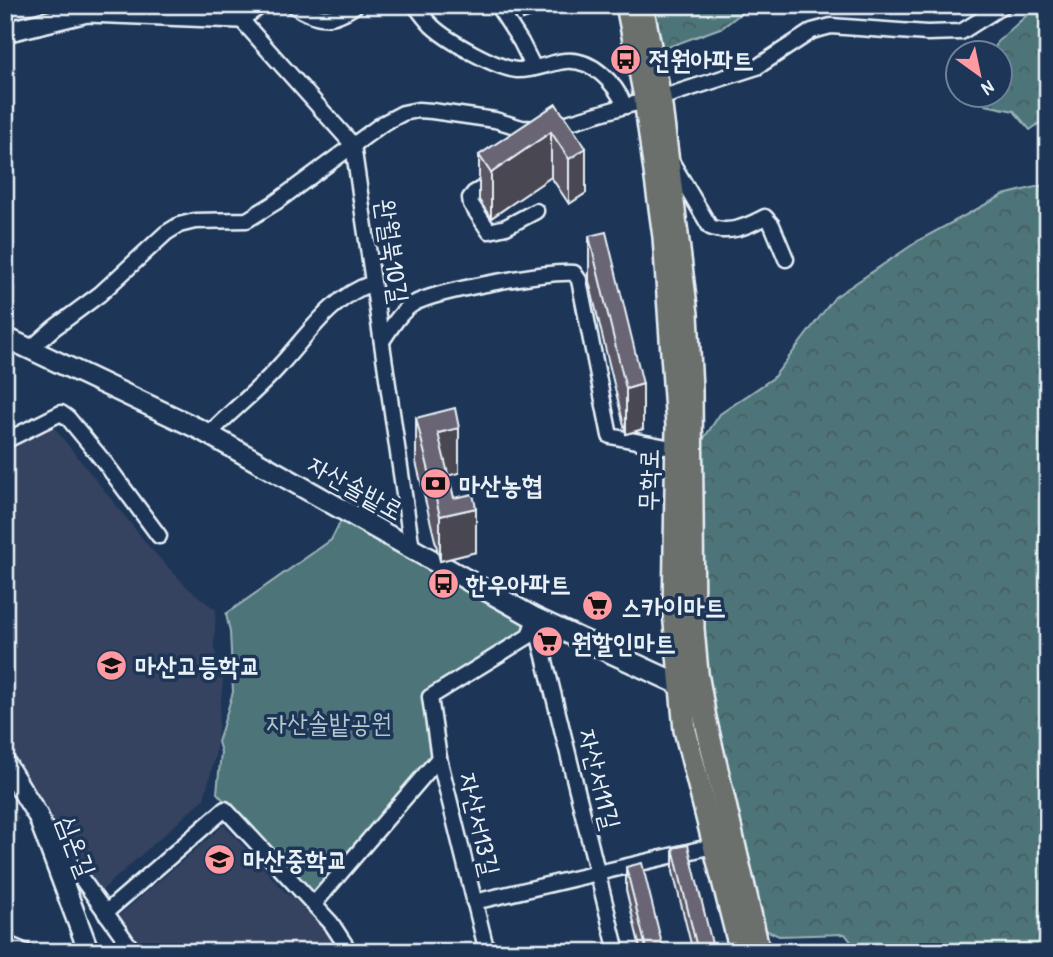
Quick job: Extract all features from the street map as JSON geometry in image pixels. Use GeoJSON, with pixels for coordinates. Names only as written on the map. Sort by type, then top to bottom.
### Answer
{"type":"FeatureCollection","features":[{"type":"Feature","properties":{"kind":"main road"},"geometry":{"type":"LineString","coordinates":[[5,32],[87,12],[234,11],[258,5]]}},
{"type":"Feature","properties":{"kind":"main road","name":"무학로"},"geometry":{"type":"LineString","coordinates":[[627,5],[668,155],[684,285],[689,348],[693,629],[685,730],[740,952]]}},
{"type":"Feature","properties":{"kind":"main road","name":"무학로"},"geometry":{"type":"LineString","coordinates":[[642,5],[653,100],[677,426],[674,612],[690,685],[760,952]]}},
{"type":"Feature","properties":{"kind":"main road","name":"자산솔밭로"},"geometry":{"type":"LineString","coordinates":[[14,341],[209,435],[535,618],[690,685]]}},
{"type":"Feature","properties":{"kind":"main road","name":"심온길"},"geometry":{"type":"LineString","coordinates":[[5,763],[40,820],[89,952]]}},
{"type":"Feature","properties":{"kind":"street"},"geometry":{"type":"LineString","coordinates":[[293,5],[305,13],[329,19],[356,5]]}},
{"type":"Feature","properties":{"kind":"street"},"geometry":{"type":"LineString","coordinates":[[415,5],[433,27],[482,59],[504,68],[520,70],[564,61],[578,61],[592,67],[619,92],[625,106]]}},
{"type":"Feature","properties":{"kind":"street"},"geometry":{"type":"LineString","coordinates":[[497,5],[534,68]]}},
{"type":"Feature","properties":{"kind":"street"},"geometry":{"type":"LineString","coordinates":[[14,341],[54,328],[100,294],[166,233],[179,225],[195,221],[247,220],[392,118],[418,110],[495,120],[546,136],[625,106],[653,100],[757,67],[812,31],[831,26],[927,33],[961,32],[1004,5]]}},
{"type":"Feature","properties":{"kind":"street"},"geometry":{"type":"LineString","coordinates":[[234,11],[353,145]]}},
{"type":"Feature","properties":{"kind":"street","name":"완월북10길"},"geometry":{"type":"LineString","coordinates":[[353,145],[411,549]]}},
{"type":"Feature","properties":{"kind":"street"},"geometry":{"type":"LineString","coordinates":[[668,155],[710,227],[721,232],[748,226],[765,217],[772,225],[786,259]]}},
{"type":"Feature","properties":{"kind":"street"},"geometry":{"type":"LineString","coordinates":[[506,174],[470,198],[484,226],[495,232],[536,211]]}},
{"type":"Feature","properties":{"kind":"street"},"geometry":{"type":"LineString","coordinates":[[382,341],[407,309],[427,297],[527,278],[573,273],[579,280],[610,436],[677,449]]}},
{"type":"Feature","properties":{"kind":"street"},"geometry":{"type":"LineString","coordinates":[[209,435],[282,363],[313,326],[356,288],[373,283]]}},
{"type":"Feature","properties":{"kind":"street"},"geometry":{"type":"LineString","coordinates":[[5,441],[61,413],[106,463],[159,536]]}},
{"type":"Feature","properties":{"kind":"street","name":"자산서13길"},"geometry":{"type":"LineString","coordinates":[[487,952],[439,758],[430,697],[529,636],[535,618]]}},
{"type":"Feature","properties":{"kind":"street","name":"자산서11길"},"geometry":{"type":"LineString","coordinates":[[535,618],[617,952]]}},
{"type":"Feature","properties":{"kind":"street","name":"자산서13길"},"geometry":{"type":"LineString","coordinates":[[314,904],[439,758]]}},
{"type":"Feature","properties":{"kind":"street"},"geometry":{"type":"LineString","coordinates":[[106,912],[225,809],[331,923],[350,952]]}},
{"type":"Feature","properties":{"kind":"street"},"geometry":{"type":"LineString","coordinates":[[40,820],[134,952]]}},
{"type":"Feature","properties":{"kind":"street"},"geometry":{"type":"LineString","coordinates":[[474,902],[713,846]]}},
{"type":"Feature","properties":{"kind":"street"},"geometry":{"type":"LineString","coordinates":[[5,943],[26,952]]}},
{"type":"Feature","properties":{"kind":"shaded area","name":"마산고등학교"},"geometry":{"type":"Polygon","coordinates":[[[52,425],[151,549],[188,588],[216,610],[214,647],[223,682],[215,757],[204,799],[101,891],[5,750],[5,450],[52,425]]]}},
{"type":"Feature","properties":{"kind":"shaded area"},"geometry":{"type":"Polygon","coordinates":[[[5,799],[20,819],[5,828],[5,799]]]}},
{"type":"Feature","properties":{"kind":"shaded area","name":"마산중학교"},"geometry":{"type":"Polygon","coordinates":[[[224,825],[286,893],[316,912],[343,952],[123,952],[107,926],[224,825]]]}},
{"type":"Feature","properties":{"kind":"green space"},"geometry":{"type":"Polygon","coordinates":[[[650,5],[752,5],[723,27],[663,49],[650,5]]]}},
{"type":"Feature","properties":{"kind":"green space"},"geometry":{"type":"Polygon","coordinates":[[[1038,5],[1048,5],[1048,117],[1030,130],[1014,111],[1000,108],[1014,108],[1014,38],[1001,38],[1038,5]]]}},
{"type":"Feature","properties":{"kind":"green space"},"geometry":{"type":"Polygon","coordinates":[[[1048,184],[1048,952],[859,952],[845,934],[779,936],[761,928],[706,726],[689,461],[720,414],[773,378],[835,297],[921,239],[1003,195],[1048,184]]]}},
{"type":"Feature","properties":{"kind":"green space","name":"자산솔밭공원"},"geometry":{"type":"Polygon","coordinates":[[[343,517],[530,622],[526,634],[426,695],[435,754],[312,897],[217,793],[221,752],[218,742],[233,692],[230,632],[226,614],[331,540],[343,517]]]}},
{"type":"Feature","properties":{"kind":"building"},"geometry":{"type":"Polygon","coordinates":[[[556,104],[586,148],[569,159],[551,132],[491,173],[479,155],[556,104]]]}},
{"type":"Feature","properties":{"kind":"building"},"geometry":{"type":"Polygon","coordinates":[[[606,232],[643,384],[626,389],[589,236],[606,232]]]}},
{"type":"Feature","properties":{"kind":"building"},"geometry":{"type":"Polygon","coordinates":[[[455,408],[459,428],[438,433],[454,498],[473,494],[476,508],[440,516],[416,418],[455,408]]]}},
{"type":"Feature","properties":{"kind":"building"},"geometry":{"type":"Polygon","coordinates":[[[688,845],[714,952],[698,952],[673,848],[688,845]]]}},
{"type":"Feature","properties":{"kind":"building"},"geometry":{"type":"Polygon","coordinates":[[[642,863],[664,952],[647,952],[626,867],[642,863]]]}},
{"type":"Feature","properties":{"kind":"place","name":"전원아파트"},"geometry":{"type":"Point","coordinates":[626,59]}},
{"type":"Feature","properties":{"kind":"place","name":"마산농협"},"geometry":{"type":"Point","coordinates":[436,484]}},
{"type":"Feature","properties":{"kind":"place","name":"한우아파트"},"geometry":{"type":"Point","coordinates":[443,583]}},
{"type":"Feature","properties":{"kind":"place","name":"스카이마트"},"geometry":{"type":"Point","coordinates":[598,606]}},
{"type":"Feature","properties":{"kind":"place","name":"원할인마트"},"geometry":{"type":"Point","coordinates":[548,642]}},
{"type":"Feature","properties":{"kind":"place","name":"마산고등학교"},"geometry":{"type":"Point","coordinates":[112,665]}},
{"type":"Feature","properties":{"kind":"place","name":"마산중학교"},"geometry":{"type":"Point","coordinates":[220,859]}}]}
